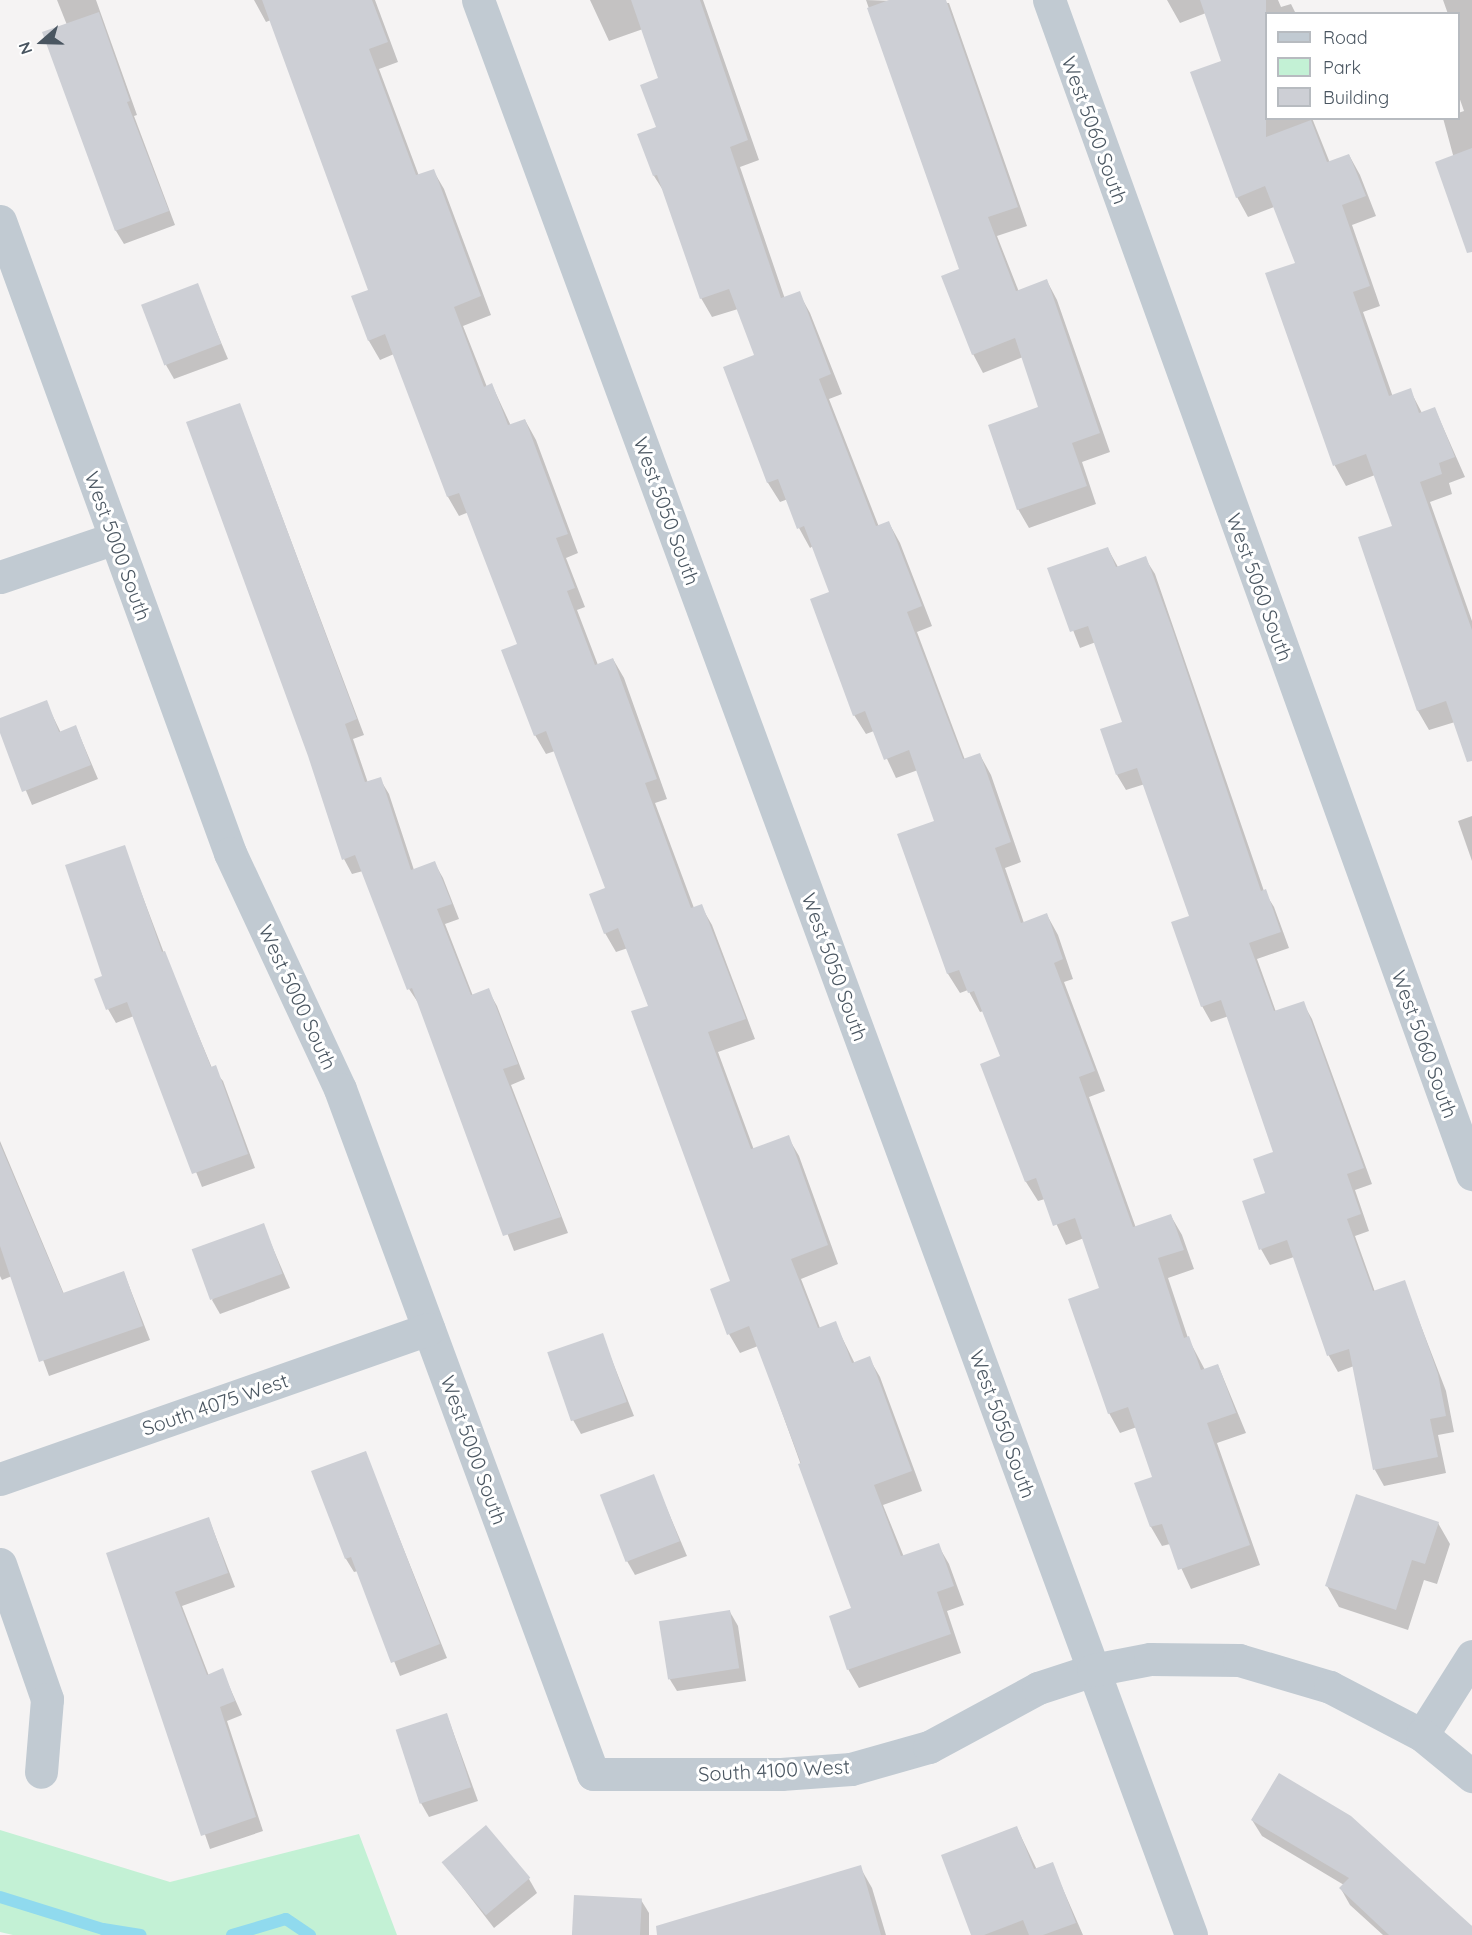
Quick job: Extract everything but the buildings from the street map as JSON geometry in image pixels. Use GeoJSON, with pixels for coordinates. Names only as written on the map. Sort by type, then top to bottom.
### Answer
{"type":"FeatureCollection","features":[{"type":"Feature","properties":{"kind":"street","name":"West 5050 South"},"geometry":{"type":"LineString","coordinates":[[478,0],[1191,1935]]}},
{"type":"Feature","properties":{"kind":"street","name":"West 5060 South"},"geometry":{"type":"LineString","coordinates":[[1049,0],[1472,1174]]}},
{"type":"Feature","properties":{"kind":"street","name":"West 5000 South"},"geometry":{"type":"LineString","coordinates":[[0,222],[230,853],[340,1089],[593,1774]]}},
{"type":"Feature","properties":{"kind":"street"},"geometry":{"type":"LineString","coordinates":[[0,577],[115,538]]}},
{"type":"Feature","properties":{"kind":"street","name":"South 4075 West"},"geometry":{"type":"LineString","coordinates":[[0,1479],[429,1329]]}},
{"type":"Feature","properties":{"kind":"street"},"geometry":{"type":"LineString","coordinates":[[0,1564],[47,1699],[41,1772]]}},
{"type":"Feature","properties":{"kind":"street"},"geometry":{"type":"LineString","coordinates":[[1472,1656],[1422,1735],[1472,1776]]}},
{"type":"Feature","properties":{"kind":"street","name":"South 4100 West"},"geometry":{"type":"LineString","coordinates":[[593,1774],[781,1774],[851,1769],[929,1746],[1038,1688],[1093,1670],[1150,1659],[1239,1660],[1330,1687],[1422,1735]]}},
{"type":"Feature","properties":{"kind":"green space"},"geometry":{"type":"Polygon","coordinates":[[[0,1830],[170,1882],[359,1834],[397,1935],[13,1935],[0,1932],[0,1830]]]}},
{"type":"Feature","properties":{"kind":"waterway"},"geometry":{"type":"LineString","coordinates":[[0,1897],[103,1929],[141,1935]]}},
{"type":"Feature","properties":{"kind":"waterway"},"geometry":{"type":"LineString","coordinates":[[232,1935],[286,1919],[310,1935]]}}]}
